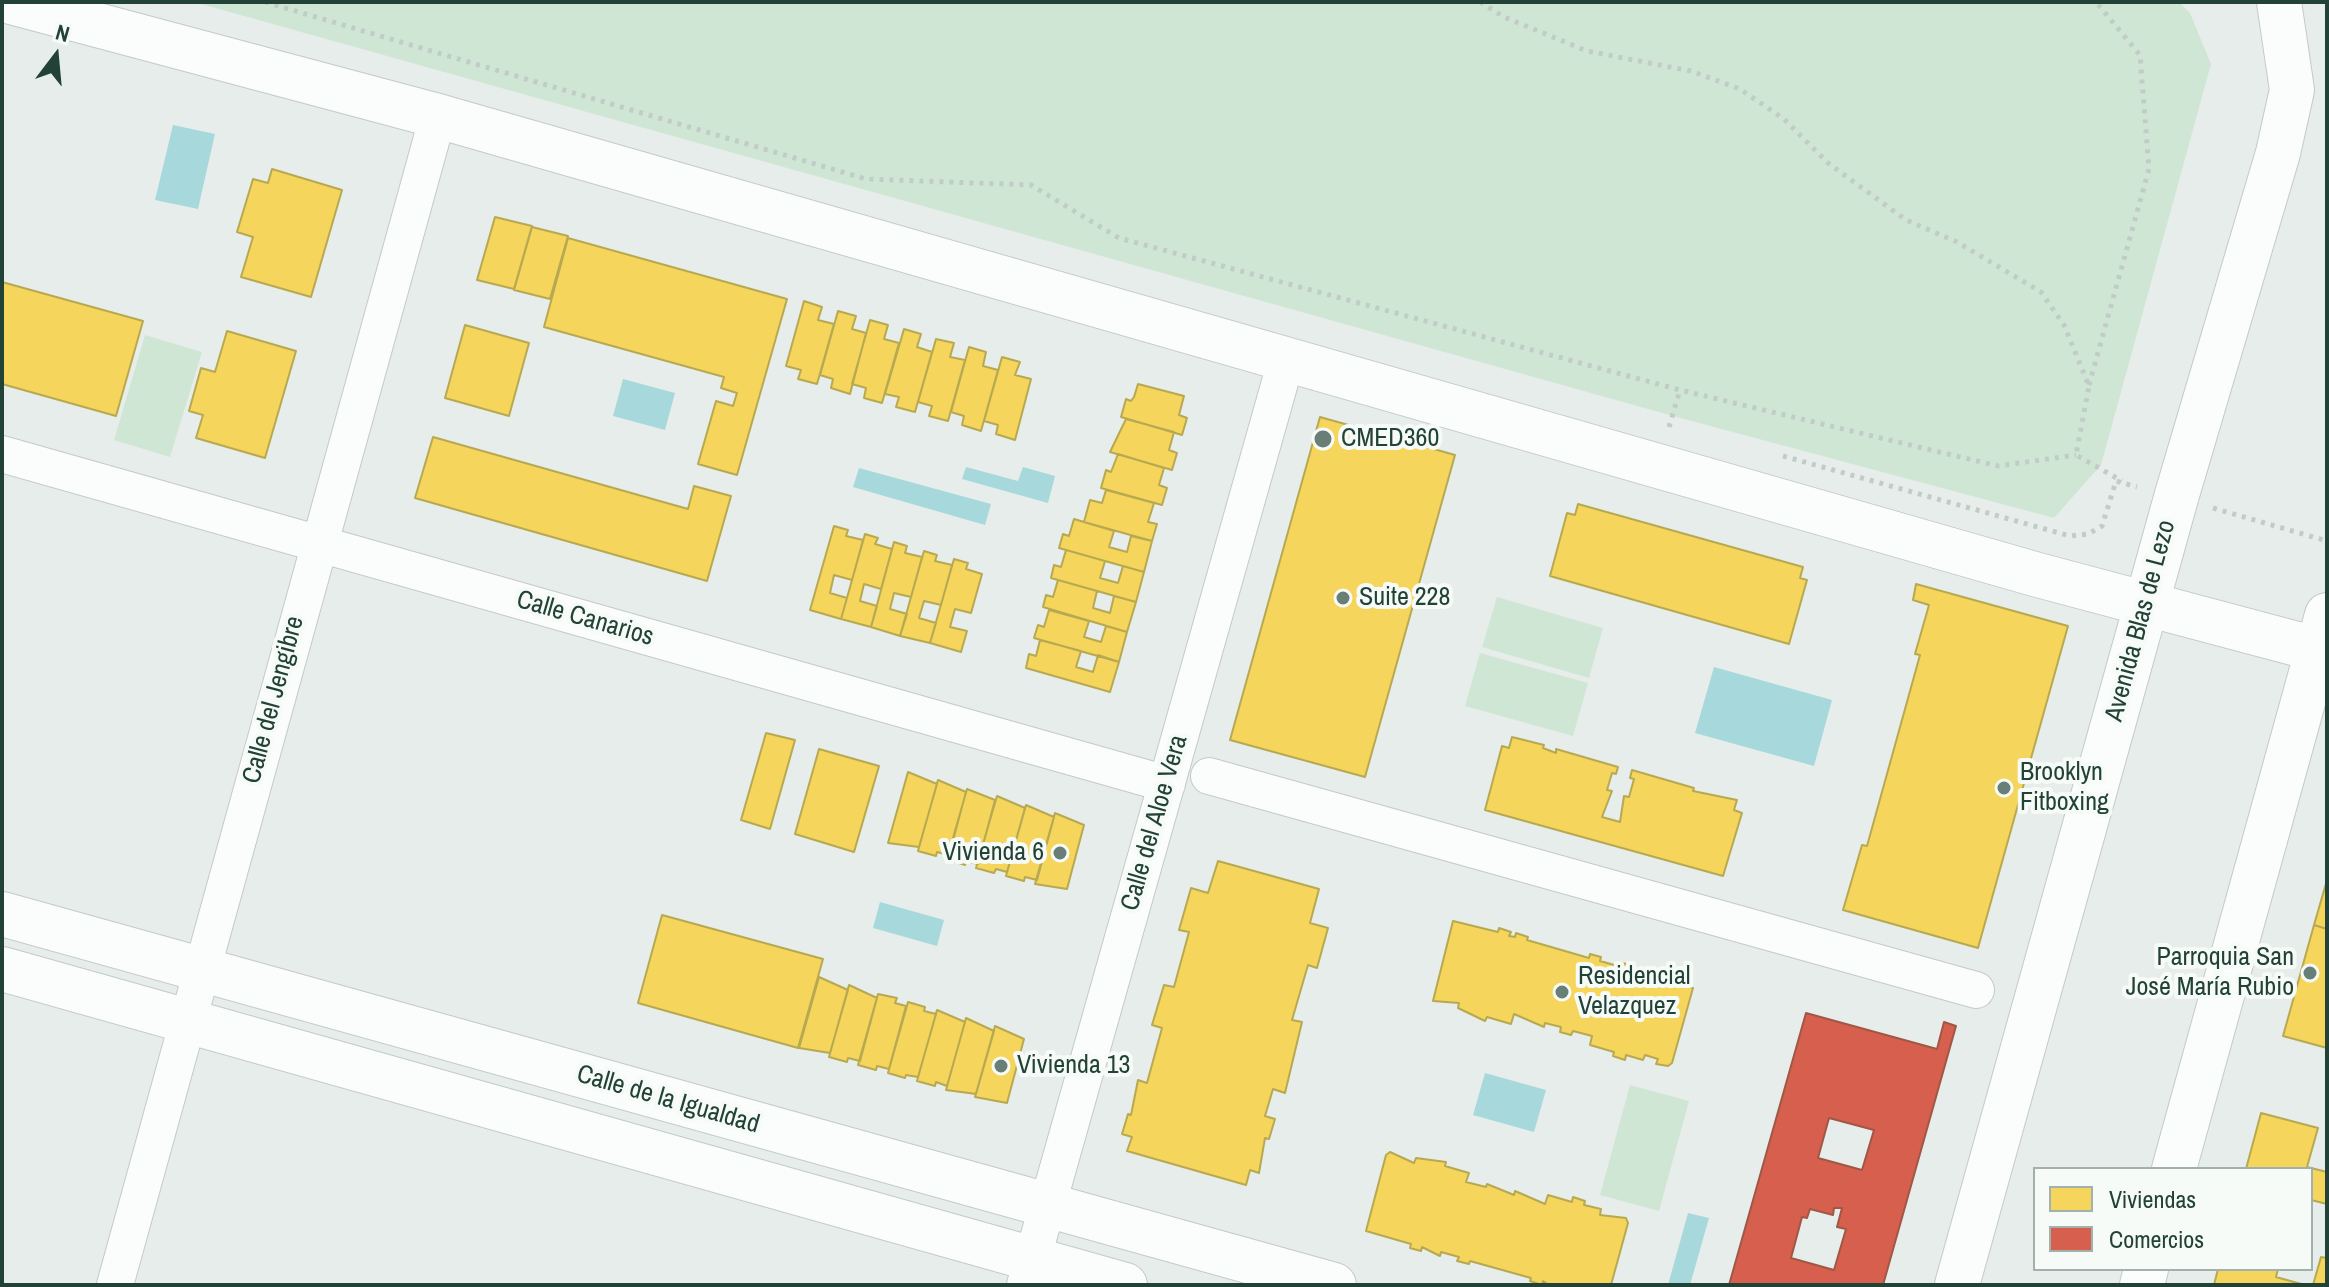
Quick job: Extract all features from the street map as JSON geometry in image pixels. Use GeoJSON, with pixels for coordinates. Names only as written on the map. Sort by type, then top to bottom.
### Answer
{"type":"FeatureCollection","features":[{"type":"Feature","properties":{"kind":"main road"},"geometry":{"type":"LineString","coordinates":[[11,2],[438,116],[2146,605],[2324,639],[2175,1167]]}},
{"type":"Feature","properties":{"kind":"main road","name":"Avenida Blas de Lezo"},"geometry":{"type":"LineString","coordinates":[[1957,1285],[2176,498],[2278,153],[2292,90],[2279,2]]}},
{"type":"Feature","properties":{"kind":"main road","name":"Calle de la Igualdad"},"geometry":{"type":"LineString","coordinates":[[2,914],[1334,1285]]}},
{"type":"Feature","properties":{"kind":"main road","name":"Calle de la Igualdad"},"geometry":{"type":"LineString","coordinates":[[2,969],[1029,1272],[1125,1285]]}},
{"type":"Feature","properties":{"kind":"street","name":"Calle del Jengibre"},"geometry":{"type":"LineString","coordinates":[[115,1285],[317,543],[438,116]]}},
{"type":"Feature","properties":{"kind":"street","name":"Calle del Aloe Vera"},"geometry":{"type":"LineString","coordinates":[[1029,1272],[1286,361]]}},
{"type":"Feature","properties":{"kind":"street","name":"Calle Canarios"},"geometry":{"type":"LineString","coordinates":[[2,454],[1167,784]]}},
{"type":"Feature","properties":{"kind":"street"},"geometry":{"type":"LineString","coordinates":[[1209,776],[1976,990]]}},
{"type":"Feature","properties":{"kind":"path"},"geometry":{"type":"LineString","coordinates":[[265,2],[866,179],[1031,185],[1119,238],[1680,390],[1998,466],[2076,455],[2129,485],[2327,541]]}},
{"type":"Feature","properties":{"kind":"path"},"geometry":{"type":"LineString","coordinates":[[1480,2],[1504,17],[1587,51],[1679,68],[1740,89],[1784,119],[1828,163],[1906,220],[1957,242],[2041,292],[2064,325],[2089,386]]}},
{"type":"Feature","properties":{"kind":"path"},"geometry":{"type":"LineString","coordinates":[[2076,455],[2089,386],[2149,169],[2140,55],[2096,2]]}},
{"type":"Feature","properties":{"kind":"path"},"geometry":{"type":"LineString","coordinates":[[1667,432],[1680,390]]}},
{"type":"Feature","properties":{"kind":"green space"},"geometry":{"type":"Polygon","coordinates":[[[194,2],[2179,2],[2190,13],[2211,64],[2101,465],[2054,518],[1673,416],[194,2]]]}},
{"type":"Feature","properties":{"kind":"green space"},"geometry":{"type":"Polygon","coordinates":[[[145,335],[202,352],[170,457],[114,440],[145,335]]]}},
{"type":"Feature","properties":{"kind":"green space"},"geometry":{"type":"Polygon","coordinates":[[[1497,597],[1603,628],[1589,678],[1482,647],[1497,597]]]}},
{"type":"Feature","properties":{"kind":"green space"},"geometry":{"type":"Polygon","coordinates":[[[1480,653],[1588,683],[1573,736],[1465,706],[1480,653]]]}},
{"type":"Feature","properties":{"kind":"green space"},"geometry":{"type":"Polygon","coordinates":[[[1630,1085],[1689,1101],[1659,1211],[1600,1195],[1630,1085]]]}},
{"type":"Feature","properties":{"kind":"water"},"geometry":{"type":"Polygon","coordinates":[[[173,125],[215,134],[198,209],[155,200],[173,125]]]}},
{"type":"Feature","properties":{"kind":"water"},"geometry":{"type":"Polygon","coordinates":[[[623,379],[675,393],[665,430],[613,416],[623,379]]]}},
{"type":"Feature","properties":{"kind":"water"},"geometry":{"type":"Polygon","coordinates":[[[966,467],[1018,481],[1023,467],[1055,476],[1048,503],[962,479],[966,467]]]}},
{"type":"Feature","properties":{"kind":"water"},"geometry":{"type":"Polygon","coordinates":[[[859,468],[991,504],[985,525],[853,487],[859,468]]]}},
{"type":"Feature","properties":{"kind":"water"},"geometry":{"type":"Polygon","coordinates":[[[1714,667],[1832,700],[1814,766],[1695,733],[1714,667]]]}},
{"type":"Feature","properties":{"kind":"water"},"geometry":{"type":"Polygon","coordinates":[[[880,902],[944,920],[937,946],[873,928],[880,902]]]}},
{"type":"Feature","properties":{"kind":"water"},"geometry":{"type":"Polygon","coordinates":[[[1485,1073],[1546,1090],[1534,1132],[1473,1115],[1485,1073]]]}},
{"type":"Feature","properties":{"kind":"water"},"geometry":{"type":"Polygon","coordinates":[[[1688,1213],[1709,1218],[1690,1285],[1668,1285],[1688,1213]]]}},
{"type":"Feature","properties":{"kind":"building: Viviendas"},"geometry":{"type":"Polygon","coordinates":[[[272,169],[342,190],[311,297],[241,277],[253,237],[237,232],[253,179],[268,183],[272,169]]]}},
{"type":"Feature","properties":{"kind":"building: Viviendas"},"geometry":{"type":"Polygon","coordinates":[[[495,217],[532,226],[514,289],[477,280],[495,217]]]}},
{"type":"Feature","properties":{"kind":"building: Viviendas"},"geometry":{"type":"Polygon","coordinates":[[[532,227],[568,236],[550,299],[514,290],[532,227]]]}},
{"type":"Feature","properties":{"kind":"building: Viviendas"},"geometry":{"type":"Polygon","coordinates":[[[568,238],[787,299],[737,475],[698,464],[716,401],[733,406],[737,393],[721,388],[724,377],[544,327],[568,238]]]}},
{"type":"Feature","properties":{"kind":"building: Viviendas"},"geometry":{"type":"Polygon","coordinates":[[[2,282],[143,321],[116,416],[2,384],[2,282]]]}},
{"type":"Feature","properties":{"kind":"building: Viviendas"},"geometry":{"type":"Polygon","coordinates":[[[804,301],[822,307],[818,320],[834,324],[817,384],[798,379],[801,370],[786,366],[804,301]]]}},
{"type":"Feature","properties":{"kind":"building: Viviendas"},"geometry":{"type":"Polygon","coordinates":[[[838,311],[856,316],[852,329],[866,333],[850,394],[831,388],[833,379],[820,375],[838,311]]]}},
{"type":"Feature","properties":{"kind":"building: Viviendas"},"geometry":{"type":"Polygon","coordinates":[[[870,320],[888,325],[884,339],[899,343],[882,403],[864,398],[866,388],[852,384],[870,320]]]}},
{"type":"Feature","properties":{"kind":"building: Viviendas"},"geometry":{"type":"Polygon","coordinates":[[[465,325],[529,343],[509,416],[445,398],[465,325]]]}},
{"type":"Feature","properties":{"kind":"building: Viviendas"},"geometry":{"type":"Polygon","coordinates":[[[904,329],[921,334],[917,347],[932,352],[915,412],[896,407],[899,397],[885,394],[904,329]]]}},
{"type":"Feature","properties":{"kind":"building: Viviendas"},"geometry":{"type":"Polygon","coordinates":[[[227,331],[296,351],[265,458],[196,438],[203,415],[189,411],[201,368],[215,372],[227,331]]]}},
{"type":"Feature","properties":{"kind":"building: Viviendas"},"geometry":{"type":"Polygon","coordinates":[[[936,339],[954,343],[950,357],[965,360],[948,421],[929,416],[932,406],[918,402],[936,339]]]}},
{"type":"Feature","properties":{"kind":"building: Viviendas"},"geometry":{"type":"Polygon","coordinates":[[[969,347],[986,352],[983,366],[998,370],[981,431],[962,425],[964,416],[951,412],[969,347]]]}},
{"type":"Feature","properties":{"kind":"building: Viviendas"},"geometry":{"type":"Polygon","coordinates":[[[1002,357],[1020,362],[1015,375],[1031,379],[1015,440],[996,434],[998,425],[984,421],[1002,357]]]}},
{"type":"Feature","properties":{"kind":"building: Viviendas"},"geometry":{"type":"Polygon","coordinates":[[[1138,384],[1184,396],[1179,415],[1187,418],[1182,435],[1121,417],[1126,399],[1131,401],[1138,384]]]}},
{"type":"Feature","properties":{"kind":"building: Viviendas","name":"Suite 228"},"geometry":{"type":"Polygon","coordinates":[[[1320,417],[1455,455],[1365,777],[1230,740],[1320,417]]]}},
{"type":"Feature","properties":{"kind":"building: Viviendas"},"geometry":{"type":"Polygon","coordinates":[[[1126,419],[1174,432],[1169,450],[1177,453],[1172,470],[1110,452],[1126,419]]]}},
{"type":"Feature","properties":{"kind":"building: Viviendas"},"geometry":{"type":"Polygon","coordinates":[[[433,437],[688,509],[694,486],[731,496],[707,581],[415,498],[433,437]]]}},
{"type":"Feature","properties":{"kind":"building: Viviendas"},"geometry":{"type":"Polygon","coordinates":[[[1118,454],[1164,468],[1159,485],[1167,488],[1162,505],[1101,488],[1106,470],[1111,472],[1118,454]]]}},
{"type":"Feature","properties":{"kind":"building: Viviendas"},"geometry":{"type":"Polygon","coordinates":[[[1106,490],[1154,503],[1148,522],[1157,524],[1152,541],[1084,522],[1090,500],[1102,503],[1106,490]]]}},
{"type":"Feature","properties":{"kind":"building: Viviendas"},"geometry":{"type":"Polygon","coordinates":[[[1578,504],[1803,567],[1800,578],[1807,580],[1789,644],[1550,576],[1567,513],[1575,515],[1578,504]]]}},
{"type":"Feature","properties":{"kind":"building: Viviendas"},"geometry":{"type":"Polygon","coordinates":[[[1074,519],[1114,531],[1109,547],[1127,552],[1131,536],[1152,541],[1144,572],[1059,548],[1063,534],[1069,536],[1074,519]]]}},
{"type":"Feature","properties":{"kind":"building: Viviendas"},"geometry":{"type":"Polygon","coordinates":[[[834,526],[848,530],[846,536],[863,540],[852,580],[834,575],[830,593],[847,598],[841,619],[810,610],[834,526]]]}},
{"type":"Feature","properties":{"kind":"building: Viviendas"},"geometry":{"type":"Polygon","coordinates":[[[865,534],[878,538],[875,544],[892,549],[881,589],[864,584],[860,601],[877,606],[871,627],[841,619],[865,534]]]}},
{"type":"Feature","properties":{"kind":"building: Viviendas"},"geometry":{"type":"Polygon","coordinates":[[[894,542],[907,546],[905,553],[922,557],[911,597],[894,593],[890,609],[907,614],[900,636],[871,627],[894,542]]]}},
{"type":"Feature","properties":{"kind":"building: Viviendas"},"geometry":{"type":"Polygon","coordinates":[[[1066,550],[1105,561],[1100,578],[1118,583],[1123,566],[1144,572],[1136,602],[1051,578],[1054,565],[1061,567],[1066,550]]]}},
{"type":"Feature","properties":{"kind":"building: Viviendas"},"geometry":{"type":"Polygon","coordinates":[[[924,551],[937,555],[935,561],[952,565],[941,605],[924,601],[919,618],[936,623],[930,643],[900,636],[924,551]]]}},
{"type":"Feature","properties":{"kind":"building: Viviendas"},"geometry":{"type":"Polygon","coordinates":[[[954,559],[968,563],[966,569],[982,574],[971,613],[955,609],[950,627],[967,631],[961,652],[930,643],[954,559]]]}},
{"type":"Feature","properties":{"kind":"building: Viviendas"},"geometry":{"type":"Polygon","coordinates":[[[1058,580],[1097,591],[1093,608],[1110,613],[1114,596],[1136,602],[1127,632],[1043,607],[1046,595],[1053,597],[1058,580]]]}},
{"type":"Feature","properties":{"kind":"building: Viviendas"},"geometry":{"type":"Polygon","coordinates":[[[1916,584],[2068,626],[1978,948],[1843,910],[1862,845],[1867,846],[1920,655],[1915,654],[1929,605],[1913,600],[1916,584]]]}},
{"type":"Feature","properties":{"kind":"building: Viviendas"},"geometry":{"type":"Polygon","coordinates":[[[1049,610],[1089,621],[1084,637],[1101,642],[1106,626],[1127,632],[1119,662],[1034,638],[1038,625],[1044,627],[1049,610]]]}},
{"type":"Feature","properties":{"kind":"building: Viviendas"},"geometry":{"type":"Polygon","coordinates":[[[1040,640],[1081,651],[1076,667],[1093,672],[1098,655],[1119,662],[1110,692],[1026,668],[1029,654],[1036,656],[1040,640]]]}},
{"type":"Feature","properties":{"kind":"building: Viviendas"},"geometry":{"type":"Polygon","coordinates":[[[766,733],[795,740],[770,829],[741,820],[766,733]]]}},
{"type":"Feature","properties":{"kind":"building: Viviendas"},"geometry":{"type":"Polygon","coordinates":[[[1512,737],[1544,745],[1543,748],[1556,753],[1556,749],[1618,767],[1616,774],[1612,773],[1607,790],[1612,791],[1602,817],[1620,822],[1624,796],[1629,797],[1634,779],[1630,778],[1632,770],[1694,788],[1693,791],[1737,800],[1734,810],[1742,813],[1723,876],[1485,810],[1502,746],[1509,748],[1512,737]]]}},
{"type":"Feature","properties":{"kind":"building: Viviendas"},"geometry":{"type":"Polygon","coordinates":[[[819,749],[879,766],[854,852],[795,834],[819,749]]]}},
{"type":"Feature","properties":{"kind":"building: Viviendas"},"geometry":{"type":"Polygon","coordinates":[[[908,772],[937,784],[919,847],[888,843],[908,772]]]}},
{"type":"Feature","properties":{"kind":"building: Viviendas"},"geometry":{"type":"Polygon","coordinates":[[[938,780],[966,792],[949,855],[937,852],[936,856],[918,851],[938,780]]]}},
{"type":"Feature","properties":{"kind":"building: Viviendas"},"geometry":{"type":"Polygon","coordinates":[[[967,789],[995,800],[978,864],[966,861],[965,865],[947,859],[967,789]]]}},
{"type":"Feature","properties":{"kind":"building: Viviendas"},"geometry":{"type":"Polygon","coordinates":[[[997,796],[1025,808],[1007,872],[996,869],[994,873],[976,868],[997,796]]]}},
{"type":"Feature","properties":{"kind":"building: Viviendas"},"geometry":{"type":"Polygon","coordinates":[[[1026,805],[1054,817],[1037,880],[1025,877],[1024,881],[1006,876],[1026,805]]]}},
{"type":"Feature","properties":{"kind":"building: Viviendas","name":"Vivienda 6"},"geometry":{"type":"Polygon","coordinates":[[[1055,813],[1084,825],[1067,889],[1035,884],[1055,813]]]}},
{"type":"Feature","properties":{"kind":"building: Viviendas"},"geometry":{"type":"Polygon","coordinates":[[[1218,861],[1319,889],[1310,923],[1328,928],[1317,968],[1308,965],[1292,1020],[1302,1022],[1285,1093],[1273,1089],[1265,1116],[1275,1119],[1269,1139],[1265,1138],[1259,1173],[1250,1170],[1246,1185],[1127,1151],[1132,1137],[1122,1134],[1128,1114],[1131,1115],[1138,1080],[1147,1083],[1162,1028],[1152,1025],[1164,985],[1174,987],[1189,932],[1179,930],[1191,888],[1208,893],[1218,861]]]}},
{"type":"Feature","properties":{"kind":"building: Viviendas"},"geometry":{"type":"Polygon","coordinates":[[[2327,880],[2327,929],[2314,925],[2327,880]]]}},
{"type":"Feature","properties":{"kind":"building: Viviendas"},"geometry":{"type":"Polygon","coordinates":[[[662,915],[823,959],[798,1048],[638,1003],[662,915]]]}},
{"type":"Feature","properties":{"kind":"building: Viviendas","name":"Residencial Velazquez"},"geometry":{"type":"Polygon","coordinates":[[[1453,921],[1498,932],[1499,928],[1511,932],[1509,936],[1515,937],[1516,933],[1528,937],[1527,940],[1589,958],[1590,954],[1601,957],[1600,961],[1618,966],[1619,962],[1630,965],[1629,969],[1636,972],[1638,967],[1649,971],[1648,975],[1693,988],[1672,1063],[1668,1066],[1656,1064],[1658,1059],[1645,1055],[1643,1060],[1626,1055],[1625,1060],[1613,1056],[1614,1052],[1590,1045],[1592,1036],[1573,1031],[1571,1035],[1560,1032],[1561,1027],[1545,1023],[1544,1027],[1514,1014],[1511,1024],[1487,1017],[1485,1021],[1458,1008],[1459,1003],[1433,1001],[1453,921]]]}},
{"type":"Feature","properties":{"kind":"building: Viviendas"},"geometry":{"type":"Polygon","coordinates":[[[2314,925],[2327,929],[2327,1048],[2283,1036],[2314,925]]]}},
{"type":"Feature","properties":{"kind":"building: Viviendas"},"geometry":{"type":"Polygon","coordinates":[[[819,977],[848,990],[830,1053],[799,1048],[819,977]]]}},
{"type":"Feature","properties":{"kind":"building: Viviendas"},"geometry":{"type":"Polygon","coordinates":[[[849,985],[877,998],[860,1061],[848,1058],[847,1062],[829,1057],[849,985]]]}},
{"type":"Feature","properties":{"kind":"building: Viviendas"},"geometry":{"type":"Polygon","coordinates":[[[878,994],[897,998],[895,1003],[906,1006],[889,1069],[877,1066],[876,1070],[858,1065],[878,994]]]}},
{"type":"Feature","properties":{"kind":"building: Viviendas"},"geometry":{"type":"Polygon","coordinates":[[[908,1002],[936,1014],[918,1077],[906,1075],[905,1078],[888,1073],[908,1002]]]}},
{"type":"Feature","properties":{"kind":"building: Viviendas"},"geometry":{"type":"Polygon","coordinates":[[[937,1010],[965,1022],[947,1086],[917,1081],[937,1010]]]}},
{"type":"Feature","properties":{"kind":"building: Viviendas"},"geometry":{"type":"Polygon","coordinates":[[[966,1018],[994,1031],[976,1094],[946,1090],[966,1018]]]}},
{"type":"Feature","properties":{"kind":"building: Viviendas","name":"Vivienda 13"},"geometry":{"type":"Polygon","coordinates":[[[995,1026],[1024,1039],[1007,1103],[975,1097],[995,1026]]]}},
{"type":"Feature","properties":{"kind":"building: Viviendas"},"geometry":{"type":"Polygon","coordinates":[[[2261,1113],[2318,1128],[2307,1167],[2247,1167],[2261,1113]]]}},
{"type":"Feature","properties":{"kind":"building: Viviendas"},"geometry":{"type":"Polygon","coordinates":[[[1390,1152],[1414,1163],[1416,1158],[1446,1162],[1445,1166],[1469,1173],[1466,1182],[1486,1187],[1487,1184],[1514,1195],[1515,1191],[1545,1204],[1548,1195],[1572,1202],[1573,1197],[1585,1201],[1584,1205],[1601,1209],[1600,1215],[1626,1218],[1628,1223],[1611,1285],[1549,1285],[1543,1281],[1542,1285],[1530,1281],[1531,1278],[1470,1261],[1469,1264],[1457,1261],[1459,1257],[1441,1252],[1440,1256],[1422,1247],[1421,1251],[1410,1248],[1411,1244],[1366,1231],[1386,1155],[1390,1152]]]}},
{"type":"Feature","properties":{"kind":"building: Viviendas"},"geometry":{"type":"Polygon","coordinates":[[[2313,1168],[2327,1172],[2327,1204],[2313,1200],[2313,1168]]]}},
{"type":"Feature","properties":{"kind":"building: Viviendas"},"geometry":{"type":"Polygon","coordinates":[[[2321,1257],[2327,1258],[2327,1285],[2313,1285],[2321,1257]]]}},
{"type":"Feature","properties":{"kind":"building: Viviendas"},"geometry":{"type":"Polygon","coordinates":[[[2218,1271],[2278,1271],[2276,1277],[2305,1285],[2214,1285],[2218,1271]]]}},
{"type":"Feature","properties":{"kind":"building: Comercios"},"geometry":{"type":"Polygon","coordinates":[[[1806,1013],[1937,1049],[1944,1022],[1956,1026],[1883,1285],[1729,1285],[1806,1013]],[[1829,1118],[1818,1158],[1862,1170],[1874,1130],[1829,1118]],[[1834,1208],[1833,1215],[1810,1209],[1807,1218],[1802,1217],[1791,1258],[1834,1270],[1846,1229],[1837,1227],[1842,1208],[1834,1208]]]}},
{"type":"Feature","properties":{"kind":"place","name":"CMED360"},"geometry":{"type":"Point","coordinates":[1323,439]}},
{"type":"Feature","properties":{"kind":"place","name":"Suite 228"},"geometry":{"type":"Point","coordinates":[1343,598]}},
{"type":"Feature","properties":{"kind":"place","name":"Brooklyn Fitboxing"},"geometry":{"type":"Point","coordinates":[2004,788]}},
{"type":"Feature","properties":{"kind":"place","name":"Vivienda 6"},"geometry":{"type":"Point","coordinates":[1060,853]}},
{"type":"Feature","properties":{"kind":"place","name":"Parroquia San José María Rubio"},"geometry":{"type":"Point","coordinates":[2310,973]}},
{"type":"Feature","properties":{"kind":"place","name":"Residencial Velazquez"},"geometry":{"type":"Point","coordinates":[1562,992]}},
{"type":"Feature","properties":{"kind":"place","name":"Vivienda 13"},"geometry":{"type":"Point","coordinates":[1001,1066]}}]}
